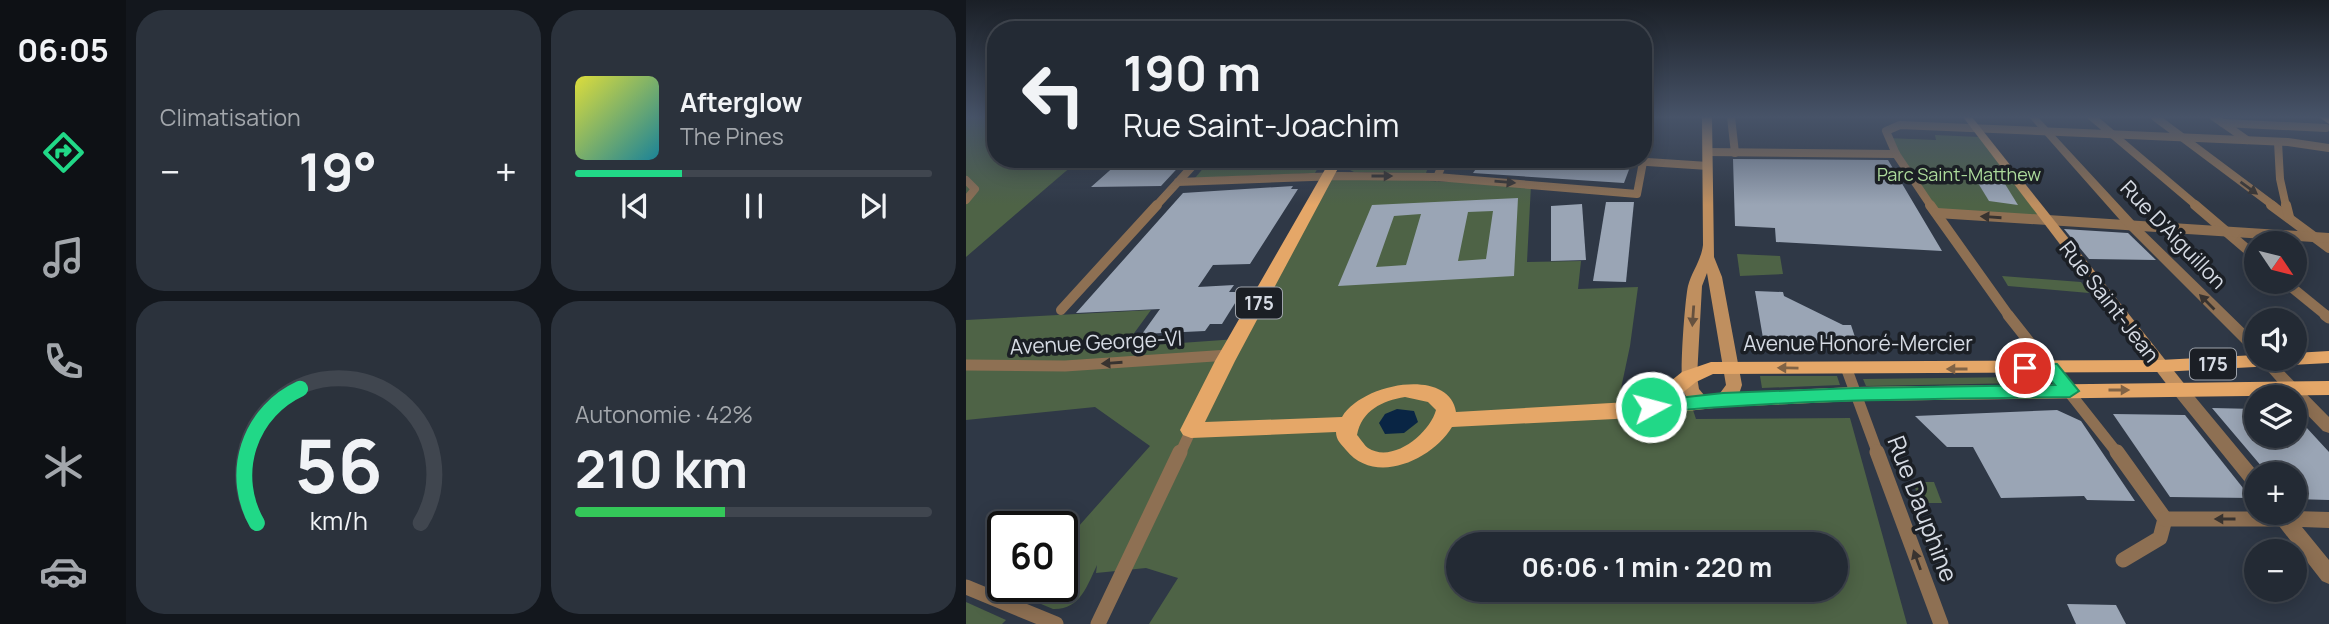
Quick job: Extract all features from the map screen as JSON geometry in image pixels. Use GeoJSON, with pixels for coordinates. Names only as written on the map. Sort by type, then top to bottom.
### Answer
{"type":"FeatureCollection","features":[{"type":"Feature","properties":{"kind":"main road"},"geometry":{"type":"LineString","coordinates":[[1707,146],[1708,257],[1717,288],[1733,390],[1723,400]]}},
{"type":"Feature","properties":{"kind":"main road","name":"Rue Saint-Jean"},"geometry":{"type":"LineString","coordinates":[[1988,146],[2180,390]]}},
{"type":"Feature","properties":{"kind":"main road","name":"175"},"geometry":{"type":"LineString","coordinates":[[1191,430],[1332,168]]}},
{"type":"Feature","properties":{"kind":"main road"},"geometry":{"type":"LineString","coordinates":[[1701,401],[1691,391],[1689,377],[1696,286],[1708,257]]}},
{"type":"Feature","properties":{"kind":"main road","name":"Avenue Honoré-Mercier"},"geometry":{"type":"LineString","coordinates":[[2307,357],[2329,357]]}},
{"type":"Feature","properties":{"kind":"main road","name":"Avenue Honoré-Mercier"},"geometry":{"type":"LineString","coordinates":[[1651,407],[1699,371],[1729,367],[1847,370],[2050,368],[2160,366],[2244,359]]}},
{"type":"Feature","properties":{"kind":"main road","name":"175"},"geometry":{"type":"LineString","coordinates":[[2307,389],[2329,388]]}},
{"type":"Feature","properties":{"kind":"main road","name":"175"},"geometry":{"type":"LineString","coordinates":[[1446,420],[1615,412],[1701,401],[1855,394],[2244,389]]}},
{"type":"Feature","properties":{"kind":"main road"},"geometry":{"type":"LineString","coordinates":[[1405,390],[1420,390],[1441,401],[1446,420],[1442,430],[1423,448],[1389,458],[1361,454],[1351,446],[1346,436],[1348,424],[1364,404],[1376,397],[1405,390]]}},
{"type":"Feature","properties":{"kind":"main road"},"geometry":{"type":"LineString","coordinates":[[1191,430],[1348,424]]}},
{"type":"Feature","properties":{"kind":"street"},"geometry":{"type":"LineString","coordinates":[[1734,146],[1735,153]]}},
{"type":"Feature","properties":{"kind":"street"},"geometry":{"type":"LineString","coordinates":[[1892,146],[2031,347],[2070,391],[2165,519]]}},
{"type":"Feature","properties":{"kind":"street","name":"Rue D'Aiguillon"},"geometry":{"type":"LineString","coordinates":[[2060,146],[2132,225],[2244,339]]}},
{"type":"Feature","properties":{"kind":"street"},"geometry":{"type":"LineString","coordinates":[[2124,146],[2244,247]]}},
{"type":"Feature","properties":{"kind":"street"},"geometry":{"type":"LineString","coordinates":[[2193,146],[2329,248]]}},
{"type":"Feature","properties":{"kind":"street"},"geometry":{"type":"LineString","coordinates":[[2278,146],[2280,179],[2289,217]]}},
{"type":"Feature","properties":{"kind":"street"},"geometry":{"type":"LineString","coordinates":[[1707,152],[1896,155]]}},
{"type":"Feature","properties":{"kind":"street"},"geometry":{"type":"LineString","coordinates":[[1652,163],[1707,166]]}},
{"type":"Feature","properties":{"kind":"street"},"geometry":{"type":"LineString","coordinates":[[1060,310],[1191,168]]}},
{"type":"Feature","properties":{"kind":"street"},"geometry":{"type":"LineString","coordinates":[[1437,177],[1441,168]]}},
{"type":"Feature","properties":{"kind":"street"},"geometry":{"type":"LineString","coordinates":[[1178,182],[1327,177],[1437,177],[1637,194],[1642,168]]}},
{"type":"Feature","properties":{"kind":"street"},"geometry":{"type":"LineString","coordinates":[[966,180],[975,190],[966,200]]}},
{"type":"Feature","properties":{"kind":"street"},"geometry":{"type":"LineString","coordinates":[[1937,213],[2329,238]]}},
{"type":"Feature","properties":{"kind":"street"},"geometry":{"type":"LineString","coordinates":[[2300,294],[2329,318]]}},
{"type":"Feature","properties":{"kind":"street","name":"Avenue George-VI"},"geometry":{"type":"LineString","coordinates":[[966,365],[1057,366],[1229,355]]}},
{"type":"Feature","properties":{"kind":"street","name":"Rue Dauphine"},"geometry":{"type":"LineString","coordinates":[[1847,370],[1941,624]]}},
{"type":"Feature","properties":{"kind":"street","name":"Rue D'Aiguillon"},"geometry":{"type":"LineString","coordinates":[[2276,371],[2290,385]]}},
{"type":"Feature","properties":{"kind":"street","name":"Rue Saint-Jean"},"geometry":{"type":"LineString","coordinates":[[2180,390],[2244,469]]}},
{"type":"Feature","properties":{"kind":"street","name":"Rue D'Aiguillon"},"geometry":{"type":"LineString","coordinates":[[2307,403],[2329,427]]}},
{"type":"Feature","properties":{"kind":"street"},"geometry":{"type":"LineString","coordinates":[[1098,624],[1191,430]]}},
{"type":"Feature","properties":{"kind":"street"},"geometry":{"type":"LineString","coordinates":[[2165,519],[2244,517]]}},
{"type":"Feature","properties":{"kind":"street"},"geometry":{"type":"LineString","coordinates":[[2307,518],[2329,520]]}},
{"type":"Feature","properties":{"kind":"street"},"geometry":{"type":"LineString","coordinates":[[2123,560],[2160,538],[2165,519]]}},
{"type":"Feature","properties":{"kind":"street"},"geometry":{"type":"LineString","coordinates":[[2289,525],[2329,575]]}},
{"type":"Feature","properties":{"kind":"street"},"geometry":{"type":"LineString","coordinates":[[966,587],[1056,624]]}},
{"type":"Feature","properties":{"kind":"green space"},"geometry":{"type":"Polygon","coordinates":[[[966,146],[987,146],[987,168],[1070,168],[966,257],[966,146]]]}},
{"type":"Feature","properties":{"kind":"green space","name":"Parc Saint-Matthew"},"geometry":{"type":"Polygon","coordinates":[[[1892,146],[1987,146],[2046,221],[1937,213],[1892,146]]]}},
{"type":"Feature","properties":{"kind":"green space"},"geometry":{"type":"Polygon","coordinates":[[[1203,168],[1318,168],[1315,173],[1195,178],[1203,168]]]}},
{"type":"Feature","properties":{"kind":"green space"},"geometry":{"type":"Polygon","coordinates":[[[1346,168],[1428,168],[1426,173],[1354,172],[1346,168]]]}},
{"type":"Feature","properties":{"kind":"green space"},"geometry":{"type":"Polygon","coordinates":[[[1327,177],[1531,185],[1527,262],[1581,261],[1578,289],[1638,287],[1630,346],[1616,412],[1692,407],[1696,419],[1850,418],[1907,624],[1149,624],[1178,578],[1146,568],[1096,573],[1097,565],[1078,599],[1078,527],[1150,446],[1095,407],[966,420],[966,320],[1151,310],[1124,347],[1237,339],[1327,177]]]}},
{"type":"Feature","properties":{"kind":"green space"},"geometry":{"type":"Polygon","coordinates":[[[1737,254],[1780,256],[1783,274],[1740,276],[1737,254]]]}},
{"type":"Feature","properties":{"kind":"green space"},"geometry":{"type":"Polygon","coordinates":[[[2002,276],[2081,282],[2089,293],[2008,286],[2002,276]]]}},
{"type":"Feature","properties":{"kind":"green space"},"geometry":{"type":"Polygon","coordinates":[[[1760,376],[1837,376],[1840,385],[1762,388],[1760,376]]]}},
{"type":"Feature","properties":{"kind":"green space"},"geometry":{"type":"Polygon","coordinates":[[[2021,377],[2025,383],[1866,386],[1863,379],[2021,377]]]}},
{"type":"Feature","properties":{"kind":"green space"},"geometry":{"type":"Polygon","coordinates":[[[1913,482],[1934,482],[1942,503],[1920,503],[1913,482]]]}},
{"type":"Feature","properties":{"kind":"green space"},"geometry":{"type":"Polygon","coordinates":[[[966,602],[1006,620],[1002,624],[966,624],[966,602]]]}},
{"type":"Feature","properties":{"kind":"green space"},"geometry":{"type":"Polygon","coordinates":[[[1036,602],[1075,602],[1070,606],[1053,609],[1036,602]]]}},
{"type":"Feature","properties":{"kind":"water"},"geometry":{"type":"Polygon","coordinates":[[[1397,409],[1414,411],[1418,422],[1404,433],[1385,434],[1379,423],[1385,414],[1397,409]]]}},
{"type":"Feature","properties":{"kind":"building"},"geometry":{"type":"Polygon","coordinates":[[[1733,159],[1888,160],[1942,251],[1776,242],[1775,228],[1735,226],[1733,159]]]}},
{"type":"Feature","properties":{"kind":"building"},"geometry":{"type":"Polygon","coordinates":[[[1112,168],[1178,168],[1161,186],[1091,187],[1112,168]]]}},
{"type":"Feature","properties":{"kind":"building"},"geometry":{"type":"Polygon","coordinates":[[[1477,168],[1630,168],[1624,183],[1473,173],[1477,168]]]}},
{"type":"Feature","properties":{"kind":"building"},"geometry":{"type":"Polygon","coordinates":[[[1970,170],[1997,171],[2018,205],[1989,201],[1970,170]]]}},
{"type":"Feature","properties":{"kind":"building"},"geometry":{"type":"Polygon","coordinates":[[[1293,186],[1291,189],[1298,189],[1250,264],[1213,265],[1198,287],[1234,285],[1229,292],[1242,292],[1222,324],[1210,324],[1205,331],[1142,334],[1160,309],[1076,313],[1183,193],[1293,186]]]}},
{"type":"Feature","properties":{"kind":"building"},"geometry":{"type":"Polygon","coordinates":[[[1518,198],[1514,276],[1338,286],[1372,205],[1518,198]],[[1493,211],[1468,212],[1458,261],[1486,259],[1493,211]],[[1421,214],[1394,216],[1376,267],[1406,265],[1421,214]]]}},
{"type":"Feature","properties":{"kind":"building"},"geometry":{"type":"Polygon","coordinates":[[[1606,202],[1634,202],[1626,282],[1593,281],[1606,202]]]}},
{"type":"Feature","properties":{"kind":"building"},"geometry":{"type":"Polygon","coordinates":[[[1582,204],[1586,260],[1551,261],[1551,206],[1582,204]]]}},
{"type":"Feature","properties":{"kind":"building"},"geometry":{"type":"Polygon","coordinates":[[[2064,229],[2128,233],[2156,260],[2089,259],[2064,229]]]}},
{"type":"Feature","properties":{"kind":"building"},"geometry":{"type":"Polygon","coordinates":[[[1755,291],[1783,292],[1784,296],[1843,325],[1851,325],[1857,343],[1764,344],[1755,291]]]}},
{"type":"Feature","properties":{"kind":"building"},"geometry":{"type":"Polygon","coordinates":[[[2212,408],[2244,409],[2244,446],[2212,408]]]}},
{"type":"Feature","properties":{"kind":"building"},"geometry":{"type":"Polygon","coordinates":[[[2057,410],[2081,421],[2135,501],[2087,500],[2084,496],[2001,498],[1973,447],[1947,447],[1915,416],[2057,410]]]}},
{"type":"Feature","properties":{"kind":"building"},"geometry":{"type":"Polygon","coordinates":[[[2113,414],[2185,415],[2244,489],[2244,498],[2170,497],[2113,414]]]}},
{"type":"Feature","properties":{"kind":"building"},"geometry":{"type":"Polygon","coordinates":[[[2307,428],[2329,452],[2329,500],[2307,499],[2307,462],[2258,462],[2246,448],[2307,448],[2307,428]]]}},
{"type":"Feature","properties":{"kind":"building"},"geometry":{"type":"Polygon","coordinates":[[[2067,604],[2116,605],[2126,624],[2076,624],[2067,604]]]}},
{"type":"Feature","properties":{"kind":"route"},"geometry":{"type":"LineString","coordinates":[[1651,407],[1701,401],[1855,394],[2070,391],[2050,368],[2025,368]]}}]}
